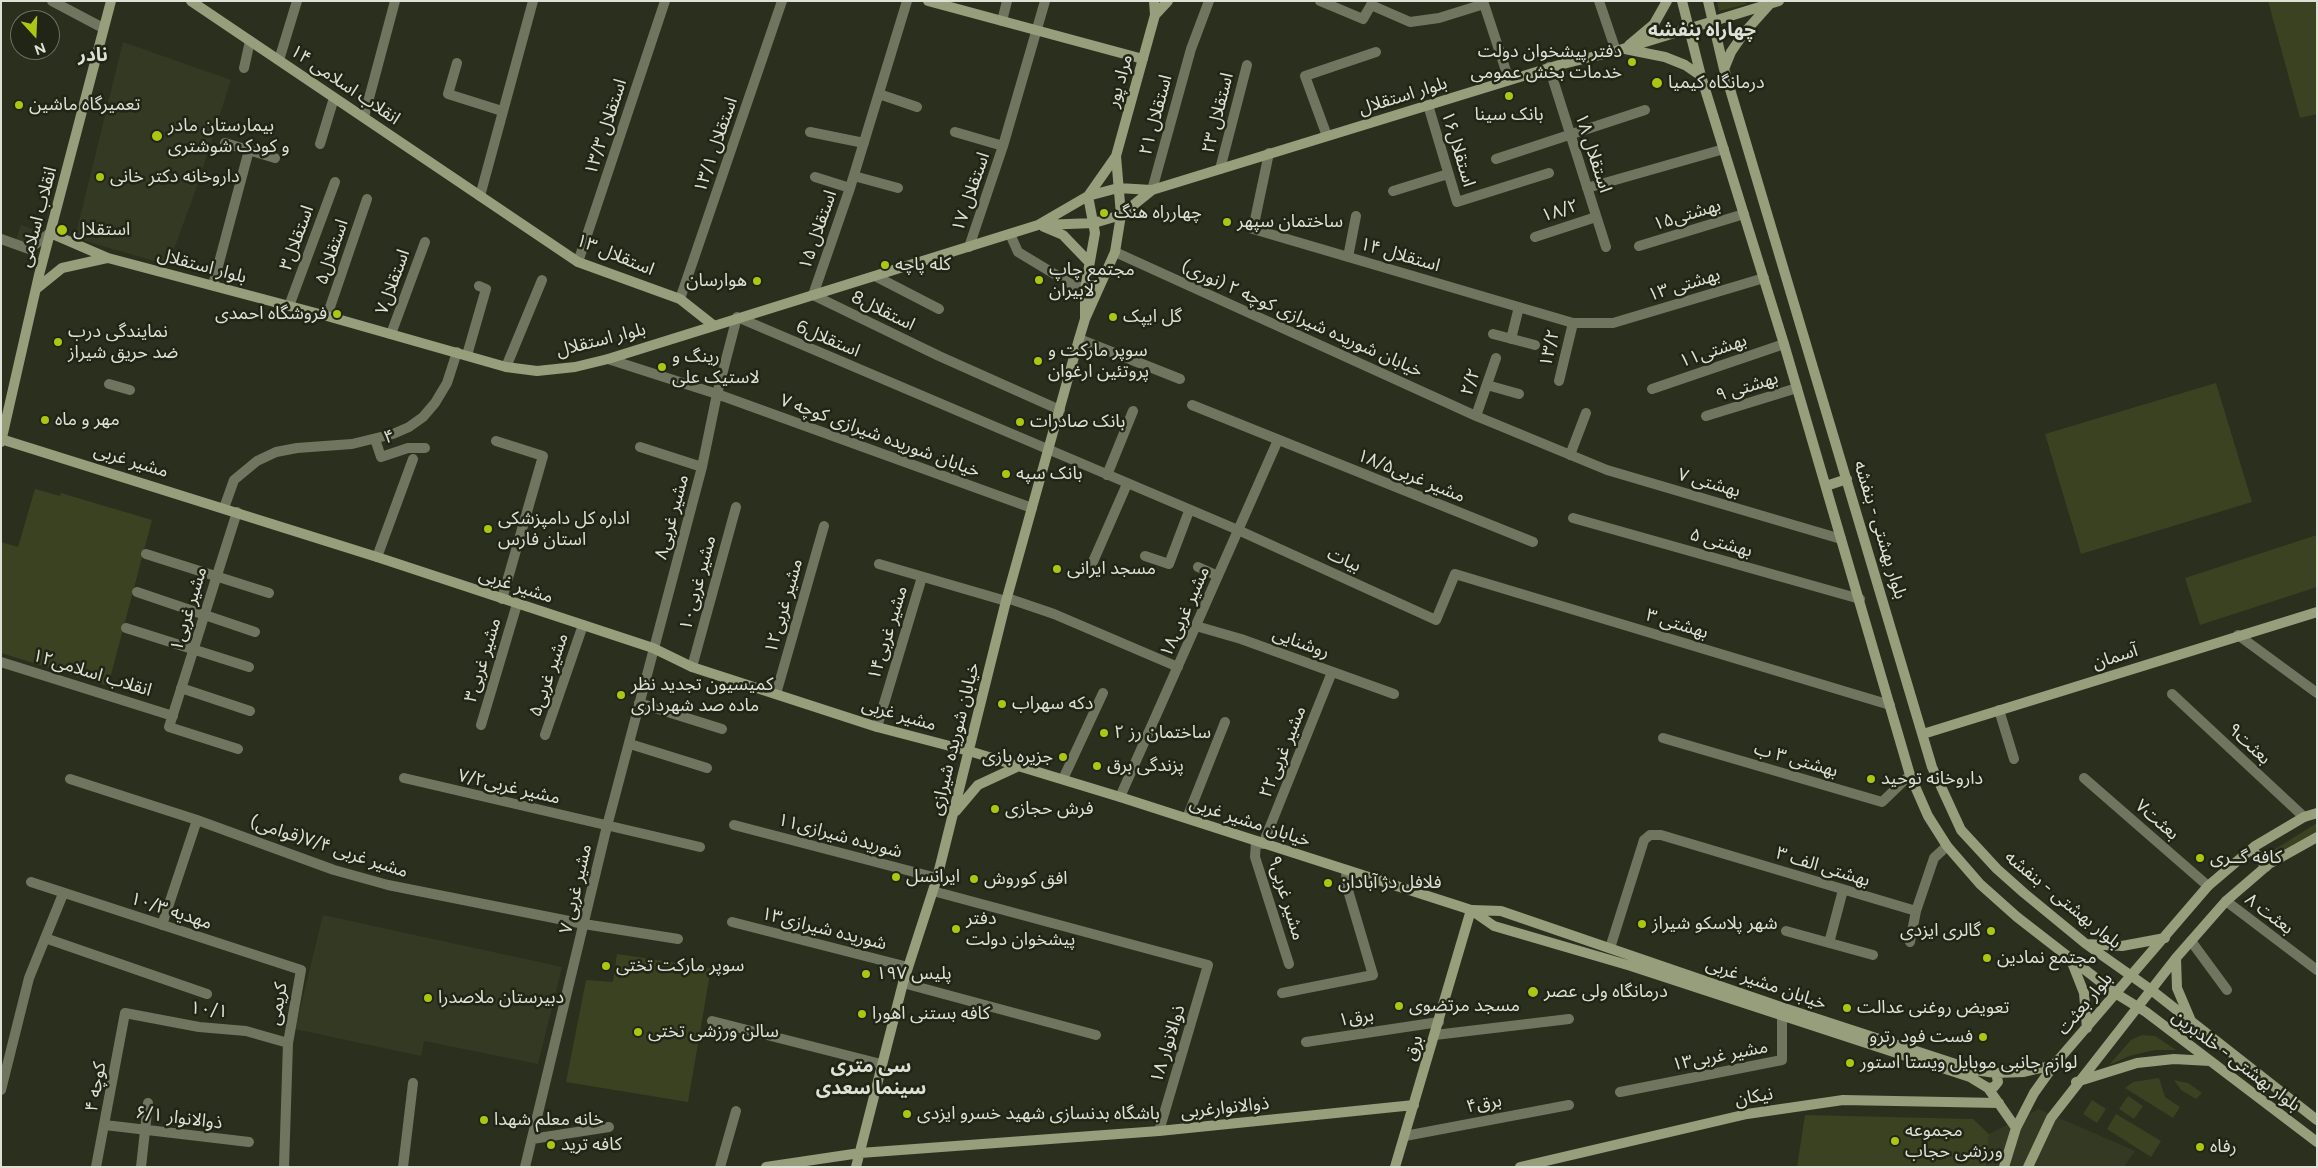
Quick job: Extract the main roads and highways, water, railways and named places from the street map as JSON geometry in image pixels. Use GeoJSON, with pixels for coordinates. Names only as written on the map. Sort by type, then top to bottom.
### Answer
{"type":"FeatureCollection","features":[{"type":"Feature","properties":{"kind":"main road","name":"انقلاب اسلامی"},"geometry":{"type":"LineString","coordinates":[[1,440],[50,233],[110,1]]}},
{"type":"Feature","properties":{"kind":"main road"},"geometry":{"type":"LineString","coordinates":[[929,1],[1143,59]]}},
{"type":"Feature","properties":{"kind":"main road"},"geometry":{"type":"LineString","coordinates":[[1154,1],[1155,15]]}},
{"type":"Feature","properties":{"kind":"main road"},"geometry":{"type":"LineString","coordinates":[[1155,15],[1168,1]]}},
{"type":"Feature","properties":{"kind":"main road"},"geometry":{"type":"LineString","coordinates":[[1620,50],[1654,24],[1667,1]]}},
{"type":"Feature","properties":{"kind":"main road"},"geometry":{"type":"LineString","coordinates":[[1682,1],[1701,76],[1784,344],[1910,775],[1928,816],[1947,846],[1980,884],[2071,959],[2084,993],[2087,1028]]}},
{"type":"Feature","properties":{"kind":"main road","name":"بلوار بهشتی - بنفشه"},"geometry":{"type":"LineString","coordinates":[[1708,1],[1724,69],[1932,767],[1961,830],[1997,869],[2086,944],[2150,989]]}},
{"type":"Feature","properties":{"kind":"main road","name":"۱۴ انقلاب اسلامی"},"geometry":{"type":"LineString","coordinates":[[196,2],[250,41],[480,196]]}},
{"type":"Feature","properties":{"kind":"main road"},"geometry":{"type":"LineString","coordinates":[[1724,69],[1731,52],[1744,33],[1770,2]]}},
{"type":"Feature","properties":{"kind":"main road","name":"بلوار استقلال"},"geometry":{"type":"LineString","coordinates":[[50,233],[108,258],[327,316],[506,367],[537,370],[575,367],[608,359],[737,317],[1038,225],[1088,196],[1118,188],[1152,190],[1549,68],[1620,50],[1713,22],[1770,2]]}},
{"type":"Feature","properties":{"kind":"main road","name":"مراد پور"},"geometry":{"type":"LineString","coordinates":[[1118,188],[1116,156],[1155,15]]}},
{"type":"Feature","properties":{"kind":"main road"},"geometry":{"type":"LineString","coordinates":[[1620,50],[1665,57],[1685,64],[1701,76]]}},
{"type":"Feature","properties":{"kind":"main road","name":"مراد پور"},"geometry":{"type":"LineString","coordinates":[[1088,196],[1116,156]]}},
{"type":"Feature","properties":{"kind":"main road","name":"خیابان شوریده شیرازی"},"geometry":{"type":"LineString","coordinates":[[856,1167],[903,983],[937,878],[1007,600],[1079,339],[1085,320],[1114,252],[1121,215],[1118,188]]}},
{"type":"Feature","properties":{"kind":"main road","name":"بلوار استقلال"},"geometry":{"type":"LineString","coordinates":[[1038,225],[1094,222],[1121,215],[1152,190]]}},
{"type":"Feature","properties":{"kind":"main road","name":"۱۳ استقلال"},"geometry":{"type":"LineString","coordinates":[[480,196],[578,262],[680,299],[713,325]]}},
{"type":"Feature","properties":{"kind":"main road","name":"خیابان شوریده شیرازی"},"geometry":{"type":"LineString","coordinates":[[1085,320],[1085,289],[1094,233],[1094,222],[1088,196]]}},
{"type":"Feature","properties":{"kind":"main road"},"geometry":{"type":"LineString","coordinates":[[1038,225],[1063,235],[1090,262]]}},
{"type":"Feature","properties":{"kind":"main road"},"geometry":{"type":"LineString","coordinates":[[36,290],[62,268],[108,258]]}},
{"type":"Feature","properties":{"kind":"main road","name":"مشیر غربی"},"geometry":{"type":"LineString","coordinates":[[1,440],[377,557],[653,648],[692,667],[877,727],[1019,766]]}},
{"type":"Feature","properties":{"kind":"main road"},"geometry":{"type":"LineString","coordinates":[[1826,486],[1847,479]]}},
{"type":"Feature","properties":{"kind":"main road","name":"آسمان"},"geometry":{"type":"LineString","coordinates":[[1923,734],[2317,612]]}},
{"type":"Feature","properties":{"kind":"main road"},"geometry":{"type":"LineString","coordinates":[[954,813],[978,785],[1019,766]]}},
{"type":"Feature","properties":{"kind":"main road","name":"خیابان مشیر غربی"},"geometry":{"type":"LineString","coordinates":[[1019,766],[1471,910],[1501,911],[1790,1010],[1974,1070],[1996,1073],[2024,1072],[2054,1065]]}},
{"type":"Feature","properties":{"kind":"main road","name":"بلوار بعثت"},"geometry":{"type":"LineString","coordinates":[[2004,1167],[2016,1128],[2034,1093],[2054,1065],[2208,886],[2252,849],[2304,817],[2317,813]]}},
{"type":"Feature","properties":{"kind":"main road"},"geometry":{"type":"LineString","coordinates":[[2028,1167],[2050,1118],[2136,1005],[2176,958],[2226,901],[2266,867],[2317,837]]}},
{"type":"Feature","properties":{"kind":"main road"},"geometry":{"type":"LineString","coordinates":[[2252,849],[2266,867]]}},
{"type":"Feature","properties":{"kind":"main road","name":"خیابان مشیر غربی"},"geometry":{"type":"LineString","coordinates":[[1471,910],[1494,926],[1631,966],[1970,1077],[1988,1088],[2016,1128]]}},
{"type":"Feature","properties":{"kind":"main road","name":"برق"},"geometry":{"type":"LineString","coordinates":[[1396,1167],[1471,910]]}},
{"type":"Feature","properties":{"kind":"main road"},"geometry":{"type":"LineString","coordinates":[[2086,944],[2122,946],[2164,938]]}},
{"type":"Feature","properties":{"kind":"main road"},"geometry":{"type":"LineString","coordinates":[[2176,958],[2177,988],[2191,1022]]}},
{"type":"Feature","properties":{"kind":"main road","name":"بلوار بهشتی - خلدبرین"},"geometry":{"type":"LineString","coordinates":[[2071,959],[2115,993],[2136,1005],[2317,1142]]}},
{"type":"Feature","properties":{"kind":"main road","name":"بلوار بهشتی - خلدبرین"},"geometry":{"type":"LineString","coordinates":[[2150,989],[2317,1120]]}},
{"type":"Feature","properties":{"kind":"main road"},"geometry":{"type":"LineString","coordinates":[[2076,1082],[2136,1063],[2174,1059],[2211,1061]]}},
{"type":"Feature","properties":{"kind":"main road"},"geometry":{"type":"LineString","coordinates":[[2243,1085],[2254,1071]]}},
{"type":"Feature","properties":{"kind":"main road"},"geometry":{"type":"LineString","coordinates":[[1988,1088],[1994,1087],[1998,1082],[1996,1073]]}},
{"type":"Feature","properties":{"kind":"main road","name":"نیکان"},"geometry":{"type":"LineString","coordinates":[[1520,1167],[1747,1114],[1843,1100],[1999,1102]]}},
{"type":"Feature","properties":{"kind":"main road","name":"ذوالانوارغربی"},"geometry":{"type":"LineString","coordinates":[[766,1167],[860,1153],[1159,1131],[1414,1105]]}},
{"type":"Feature","properties":{"kind":"place","name":"دفتر پیشخوان دولت خدمات بخش عمومی"},"geometry":{"type":"Point","coordinates":[1632,62]}},
{"type":"Feature","properties":{"kind":"place","name":"درمانگاه کیمیا"},"geometry":{"type":"Point","coordinates":[1657,83]}},
{"type":"Feature","properties":{"kind":"place","name":"بانک سینا"},"geometry":{"type":"Point","coordinates":[1509,96]}},
{"type":"Feature","properties":{"kind":"place","name":"تعمیرگاه ماشین"},"geometry":{"type":"Point","coordinates":[19,105]}},
{"type":"Feature","properties":{"kind":"place","name":"بیمارستان مادر و کودک شوشتری"},"geometry":{"type":"Point","coordinates":[157,136]}},
{"type":"Feature","properties":{"kind":"place","name":"داروخانه دکتر خانی"},"geometry":{"type":"Point","coordinates":[100,177]}},
{"type":"Feature","properties":{"kind":"place","name":"چهارراه هنگ"},"geometry":{"type":"Point","coordinates":[1104,213]}},
{"type":"Feature","properties":{"kind":"place","name":"ساختمان سپهر"},"geometry":{"type":"Point","coordinates":[1227,222]}},
{"type":"Feature","properties":{"kind":"place","name":"استقلال"},"geometry":{"type":"Point","coordinates":[62,230]}},
{"type":"Feature","properties":{"kind":"place","name":"کله پاچه"},"geometry":{"type":"Point","coordinates":[885,265]}},
{"type":"Feature","properties":{"kind":"place","name":"مجتمع چاپ لابيران"},"geometry":{"type":"Point","coordinates":[1039,280]}},
{"type":"Feature","properties":{"kind":"place","name":"هوارسان"},"geometry":{"type":"Point","coordinates":[757,281]}},
{"type":"Feature","properties":{"kind":"place","name":"فروشگاه احمدی"},"geometry":{"type":"Point","coordinates":[337,314]}},
{"type":"Feature","properties":{"kind":"place","name":"گل ایپک"},"geometry":{"type":"Point","coordinates":[1113,317]}},
{"type":"Feature","properties":{"kind":"place","name":"نمایندگی درب ضد حریق شیراز"},"geometry":{"type":"Point","coordinates":[58,342]}},
{"type":"Feature","properties":{"kind":"place","name":"سوپر مارکت و پروتئین ارغوان"},"geometry":{"type":"Point","coordinates":[1038,361]}},
{"type":"Feature","properties":{"kind":"place","name":"رینگ و لاستیک علی"},"geometry":{"type":"Point","coordinates":[662,367]}},
{"type":"Feature","properties":{"kind":"place","name":"مهر و ماه"},"geometry":{"type":"Point","coordinates":[45,420]}},
{"type":"Feature","properties":{"kind":"place","name":"بانک صادرات"},"geometry":{"type":"Point","coordinates":[1020,422]}},
{"type":"Feature","properties":{"kind":"place","name":"بانک سپه"},"geometry":{"type":"Point","coordinates":[1006,474]}},
{"type":"Feature","properties":{"kind":"place","name":"اداره کل دامپزشکی استان فارس"},"geometry":{"type":"Point","coordinates":[488,529]}},
{"type":"Feature","properties":{"kind":"place","name":"مسجد ایرانی"},"geometry":{"type":"Point","coordinates":[1057,569]}},
{"type":"Feature","properties":{"kind":"place","name":"کمیسیون تجدید نظر ماده صد شهرداری"},"geometry":{"type":"Point","coordinates":[621,695]}},
{"type":"Feature","properties":{"kind":"place","name":"دکه سهراب"},"geometry":{"type":"Point","coordinates":[1002,704]}},
{"type":"Feature","properties":{"kind":"place","name":"ساختمان رز ۲"},"geometry":{"type":"Point","coordinates":[1104,733]}},
{"type":"Feature","properties":{"kind":"place","name":"جزیره بازی"},"geometry":{"type":"Point","coordinates":[1063,757]}},
{"type":"Feature","properties":{"kind":"place","name":"پزندگی برق"},"geometry":{"type":"Point","coordinates":[1097,766]}},
{"type":"Feature","properties":{"kind":"place","name":"داروخانه توحید"},"geometry":{"type":"Point","coordinates":[1871,779]}},
{"type":"Feature","properties":{"kind":"place","name":"فرش حجازی"},"geometry":{"type":"Point","coordinates":[995,809]}},
{"type":"Feature","properties":{"kind":"place","name":"کافه گــری"},"geometry":{"type":"Point","coordinates":[2200,858]}},
{"type":"Feature","properties":{"kind":"place","name":"ایرانسل"},"geometry":{"type":"Point","coordinates":[896,877]}},
{"type":"Feature","properties":{"kind":"place","name":"افق کوروش"},"geometry":{"type":"Point","coordinates":[974,879]}},
{"type":"Feature","properties":{"kind":"place","name":"فلافل دژ آبادان"},"geometry":{"type":"Point","coordinates":[1328,883]}},
{"type":"Feature","properties":{"kind":"place","name":"شهر پلاسکو شیراز"},"geometry":{"type":"Point","coordinates":[1642,924]}},
{"type":"Feature","properties":{"kind":"place","name":"دفتر پیشخوان دولت"},"geometry":{"type":"Point","coordinates":[956,929]}},
{"type":"Feature","properties":{"kind":"place","name":"گالری ایزدی"},"geometry":{"type":"Point","coordinates":[1991,931]}},
{"type":"Feature","properties":{"kind":"place","name":"مجتمع نمادین"},"geometry":{"type":"Point","coordinates":[1987,958]}},
{"type":"Feature","properties":{"kind":"place","name":"سوپر مارکت تختی"},"geometry":{"type":"Point","coordinates":[606,966]}},
{"type":"Feature","properties":{"kind":"place","name":"پلیس ۱۹۷"},"geometry":{"type":"Point","coordinates":[866,974]}},
{"type":"Feature","properties":{"kind":"place","name":"درمانگاه ولی عصر"},"geometry":{"type":"Point","coordinates":[1533,992]}},
{"type":"Feature","properties":{"kind":"place","name":"دبیرستان ملاصدرا"},"geometry":{"type":"Point","coordinates":[428,998]}},
{"type":"Feature","properties":{"kind":"place","name":"مسجد مرتضوی"},"geometry":{"type":"Point","coordinates":[1399,1006]}},
{"type":"Feature","properties":{"kind":"place","name":"تعویض روغنی عدالت"},"geometry":{"type":"Point","coordinates":[1847,1008]}},
{"type":"Feature","properties":{"kind":"place","name":"کافه بستنی اهورا"},"geometry":{"type":"Point","coordinates":[862,1014]}},
{"type":"Feature","properties":{"kind":"place","name":"سالن ورزشی تختی"},"geometry":{"type":"Point","coordinates":[638,1032]}},
{"type":"Feature","properties":{"kind":"place","name":"فست فود رترو"},"geometry":{"type":"Point","coordinates":[1983,1037]}},
{"type":"Feature","properties":{"kind":"place","name":"لوازم جانبی موبایل ویستا استور"},"geometry":{"type":"Point","coordinates":[1850,1063]}},
{"type":"Feature","properties":{"kind":"place","name":"باشگاه بدنسازی شهید خسرو ایزدی"},"geometry":{"type":"Point","coordinates":[907,1114]}},
{"type":"Feature","properties":{"kind":"place","name":"خانه معلم شهدا"},"geometry":{"type":"Point","coordinates":[484,1120]}},
{"type":"Feature","properties":{"kind":"place","name":"مجموعه ورزشی حجاب"},"geometry":{"type":"Point","coordinates":[1895,1141]}},
{"type":"Feature","properties":{"kind":"place","name":"کافه ترید"},"geometry":{"type":"Point","coordinates":[551,1145]}},
{"type":"Feature","properties":{"kind":"place","name":"رفاه"},"geometry":{"type":"Point","coordinates":[2200,1147]}},
{"type":"Feature","properties":{"kind":"district","name":"چهاراه بنفشه"},"geometry":{"type":"Point","coordinates":[1702,30]}},
{"type":"Feature","properties":{"kind":"district","name":"نادر"},"geometry":{"type":"Point","coordinates":[93,55]}},
{"type":"Feature","properties":{"kind":"district","name":"سی متری سینما سعدی"},"geometry":{"type":"Point","coordinates":[871,1077]}}]}
